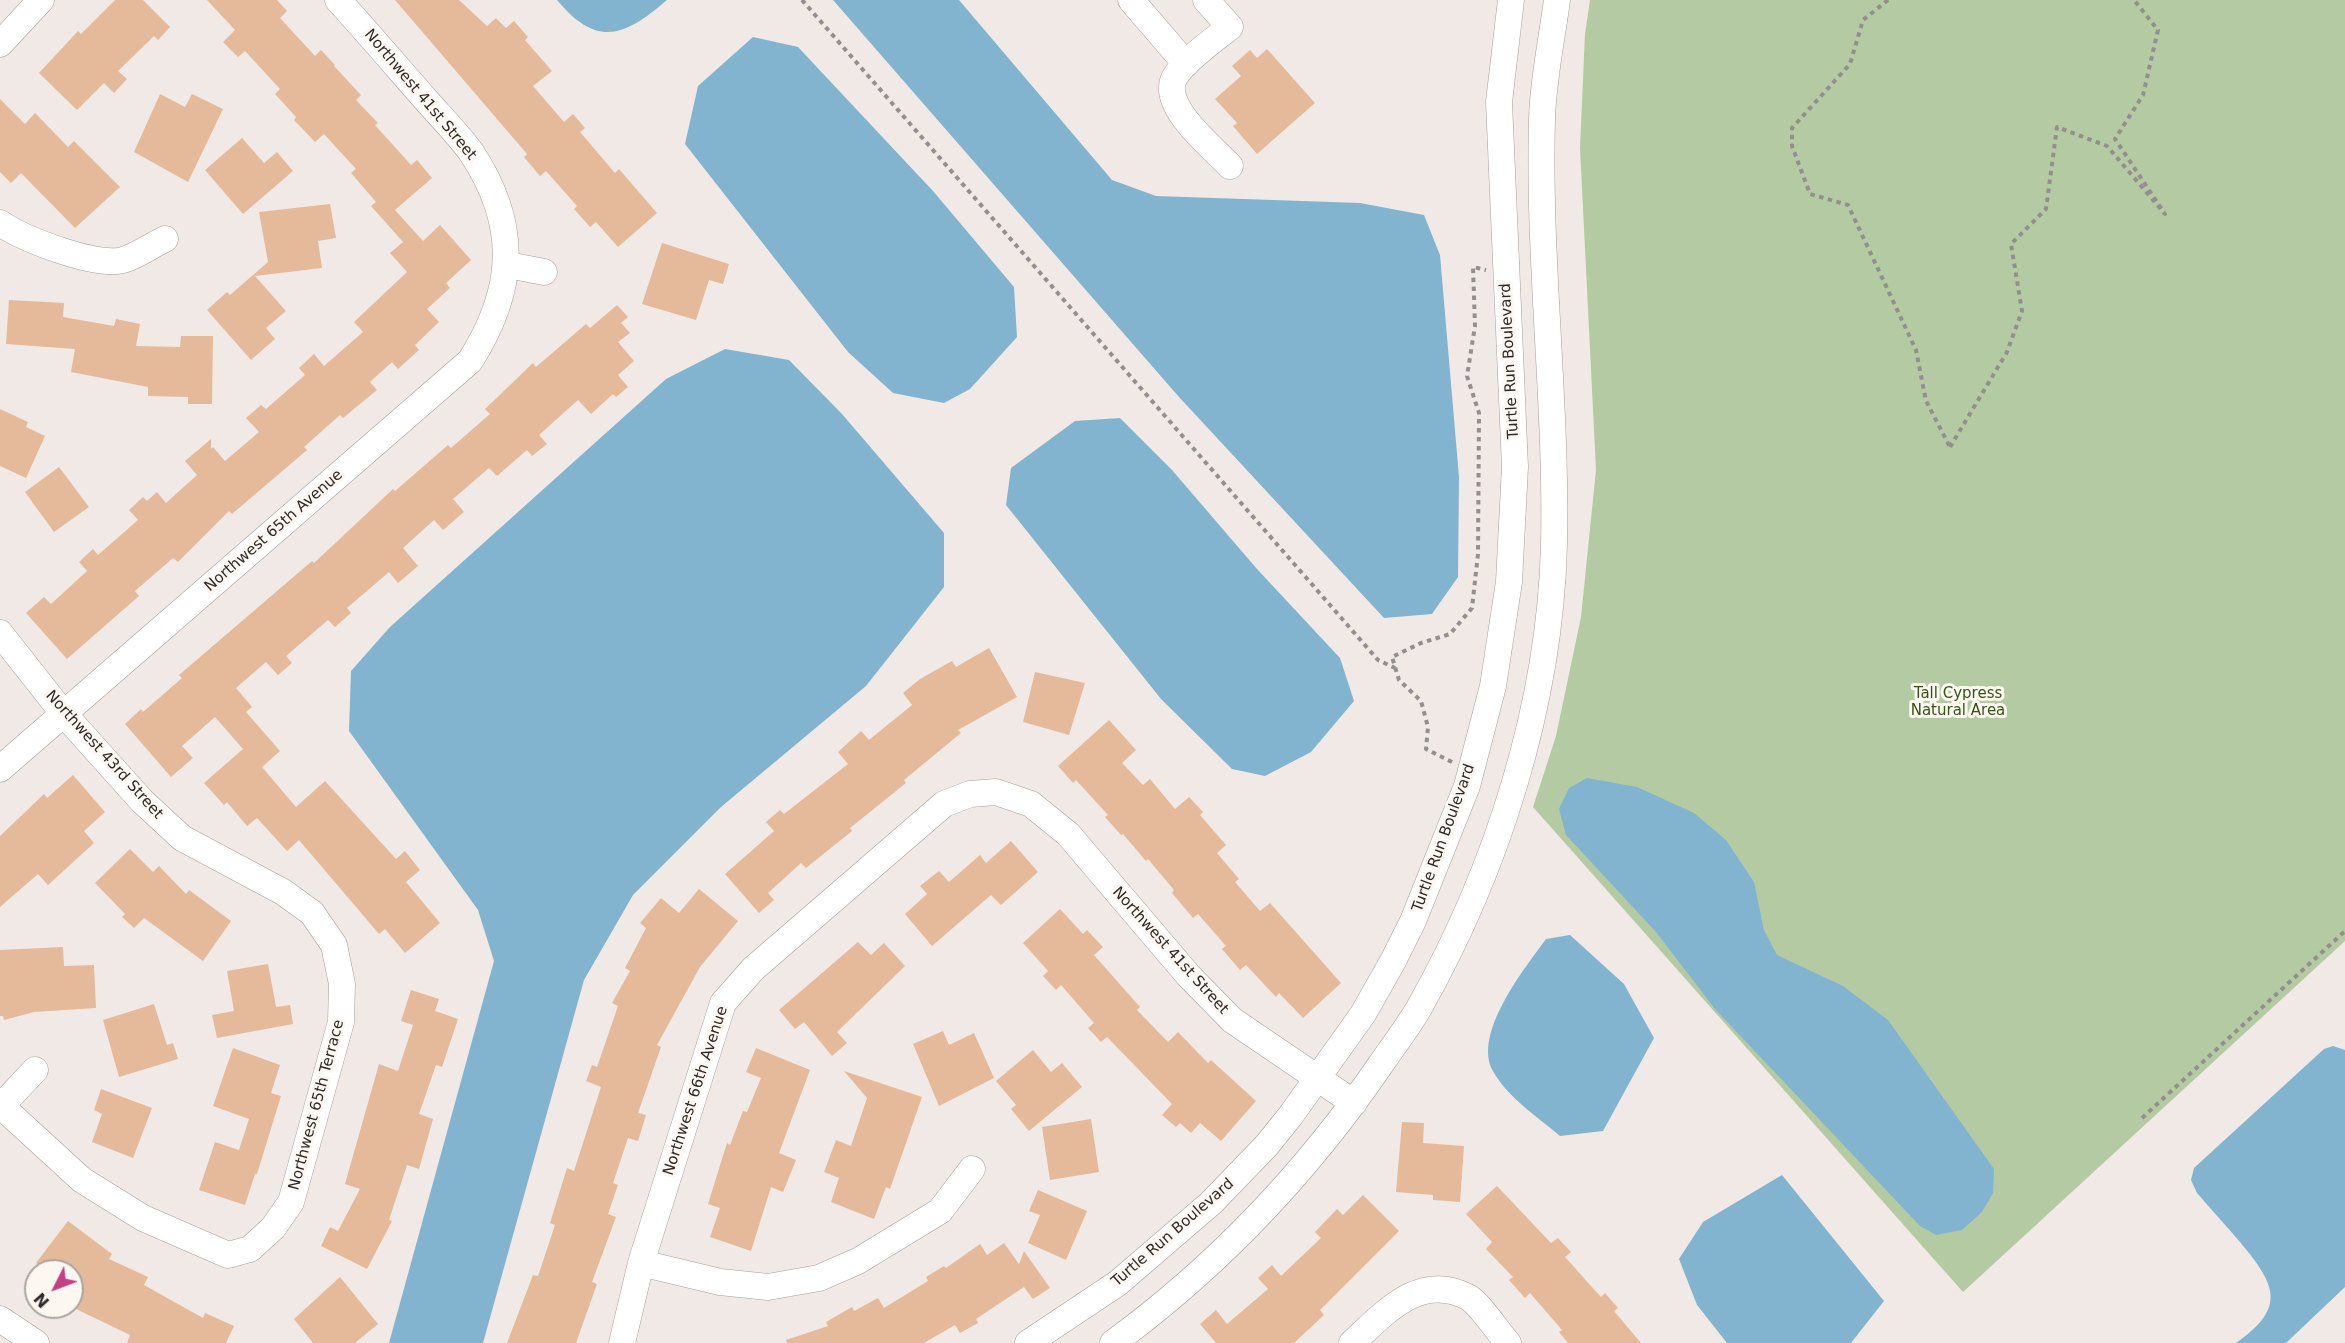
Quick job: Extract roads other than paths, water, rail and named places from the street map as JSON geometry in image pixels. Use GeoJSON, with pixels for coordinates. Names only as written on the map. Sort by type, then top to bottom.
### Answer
{"type":"FeatureCollection","features":[{"type":"Feature","properties":{"kind":"street"},"geometry":{"type":"LineString","coordinates":[[0,44],[40,0]]}},
{"type":"Feature","properties":{"kind":"street","name":"Northwest 41st Street"},"geometry":{"type":"LineString","coordinates":[[338,0],[470,151],[490,184],[504,223],[508,265]]}},
{"type":"Feature","properties":{"kind":"street"},"geometry":{"type":"LineString","coordinates":[[1131,0],[1186,64]]}},
{"type":"Feature","properties":{"kind":"street"},"geometry":{"type":"LineString","coordinates":[[1206,0],[1230,27],[1186,64],[1173,80],[1172,96],[1178,110],[1230,166]]}},
{"type":"Feature","properties":{"kind":"street","name":"Turtle Run Boulevard"},"geometry":{"type":"LineString","coordinates":[[1028,1343],[1118,1283],[1211,1203],[1267,1145],[1363,1014],[1413,921],[1467,786],[1493,686],[1509,582],[1515,467],[1499,102],[1511,0]]}},
{"type":"Feature","properties":{"kind":"street"},"geometry":{"type":"LineString","coordinates":[[1113,1343],[1163,1306],[1222,1253],[1291,1181],[1354,1103],[1418,1009],[1470,906],[1508,802],[1532,714],[1546,642],[1554,548],[1543,246],[1542,115],[1557,0]]}},
{"type":"Feature","properties":{"kind":"street"},"geometry":{"type":"LineString","coordinates":[[0,223],[54,249],[97,259],[122,260],[165,239]]}},
{"type":"Feature","properties":{"kind":"street"},"geometry":{"type":"LineString","coordinates":[[508,265],[544,272]]}},
{"type":"Feature","properties":{"kind":"street","name":"Northwest 65th Avenue"},"geometry":{"type":"LineString","coordinates":[[0,769],[470,361],[486,336],[498,308],[508,265]]}},
{"type":"Feature","properties":{"kind":"street","name":"Northwest 43rd Street"},"geometry":{"type":"LineString","coordinates":[[0,633],[63,713],[142,801],[182,838],[283,892],[312,914],[334,945]]}},
{"type":"Feature","properties":{"kind":"street","name":"Northwest 41st Street"},"geometry":{"type":"LineString","coordinates":[[996,792],[1031,804],[1068,834],[1188,975],[1232,1020],[1354,1103]]}},
{"type":"Feature","properties":{"kind":"street","name":"Northwest 66th Avenue"},"geometry":{"type":"LineString","coordinates":[[622,1343],[641,1263],[723,1003],[753,969],[944,804],[970,794],[996,792]]}},
{"type":"Feature","properties":{"kind":"street","name":"Northwest 65th Terrace"},"geometry":{"type":"LineString","coordinates":[[0,1105],[82,1180],[143,1218],[228,1255],[250,1249],[273,1228],[291,1202],[341,1022],[342,984],[334,945]]}},
{"type":"Feature","properties":{"kind":"street"},"geometry":{"type":"LineString","coordinates":[[0,1105],[35,1070]]}},
{"type":"Feature","properties":{"kind":"street"},"geometry":{"type":"LineString","coordinates":[[641,1263],[720,1282],[768,1287],[819,1278],[858,1261],[940,1211],[972,1169]]}},
{"type":"Feature","properties":{"kind":"street"},"geometry":{"type":"LineString","coordinates":[[1352,1343],[1402,1298],[1437,1288],[1469,1298],[1508,1343]]}},
{"type":"Feature","properties":{"kind":"street"},"geometry":{"type":"LineString","coordinates":[[0,1319],[36,1343]]}},
{"type":"Feature","properties":{"kind":"water"},"geometry":{"type":"Polygon","coordinates":[[[557,0],[667,0],[637,22],[624,29],[611,32],[598,31],[585,25],[571,15],[557,0]]]}},
{"type":"Feature","properties":{"kind":"water"},"geometry":{"type":"Polygon","coordinates":[[[833,0],[959,0],[1112,180],[1156,196],[1360,203],[1424,215],[1440,255],[1459,477],[1458,577],[1432,614],[1384,618],[1179,397],[833,0]]]}},
{"type":"Feature","properties":{"kind":"water"},"geometry":{"type":"Polygon","coordinates":[[[753,37],[798,47],[933,191],[1014,287],[1017,337],[970,389],[944,403],[893,393],[848,352],[685,144],[698,86],[753,37]]]}},
{"type":"Feature","properties":{"kind":"water"},"geometry":{"type":"Polygon","coordinates":[[[725,349],[789,360],[842,414],[944,533],[944,587],[866,686],[721,807],[633,895],[584,980],[483,1343],[389,1343],[494,961],[478,910],[349,731],[351,671],[390,627],[666,379],[725,349]]]}},
{"type":"Feature","properties":{"kind":"water"},"geometry":{"type":"Polygon","coordinates":[[[1120,418],[1172,470],[1257,569],[1340,658],[1354,701],[1311,752],[1265,776],[1232,769],[1161,699],[1006,505],[1011,468],[1075,421],[1120,418]]]}},
{"type":"Feature","properties":{"kind":"water"},"geometry":{"type":"Polygon","coordinates":[[[1587,778],[1637,787],[1694,813],[1726,840],[1754,882],[1764,930],[1777,955],[1843,986],[1888,1020],[1994,1169],[1993,1193],[1982,1212],[1962,1230],[1936,1235],[1920,1226],[1715,1009],[1656,932],[1566,835],[1559,809],[1569,788],[1587,778]]]}},
{"type":"Feature","properties":{"kind":"water"},"geometry":{"type":"Polygon","coordinates":[[[1570,935],[1624,984],[1654,1038],[1603,1131],[1560,1136],[1507,1090],[1493,1071],[1488,1056],[1489,1039],[1495,1021],[1514,984],[1546,939],[1570,935]]]}},
{"type":"Feature","properties":{"kind":"water"},"geometry":{"type":"Polygon","coordinates":[[[2333,1046],[2345,1050],[2345,1287],[2286,1343],[2236,1343],[2253,1330],[2263,1318],[2271,1295],[2268,1283],[2252,1257],[2197,1193],[2191,1180],[2194,1168],[2324,1049],[2333,1046]]]}},
{"type":"Feature","properties":{"kind":"water"},"geometry":{"type":"Polygon","coordinates":[[[1782,1175],[1884,1301],[1851,1343],[1727,1343],[1697,1305],[1679,1259],[1703,1222],[1782,1175]]]}},
{"type":"Feature","properties":{"kind":"park label","name":"Tall Cypress Natural Area"},"geometry":{"type":"Point","coordinates":[1958,702]}}]}
